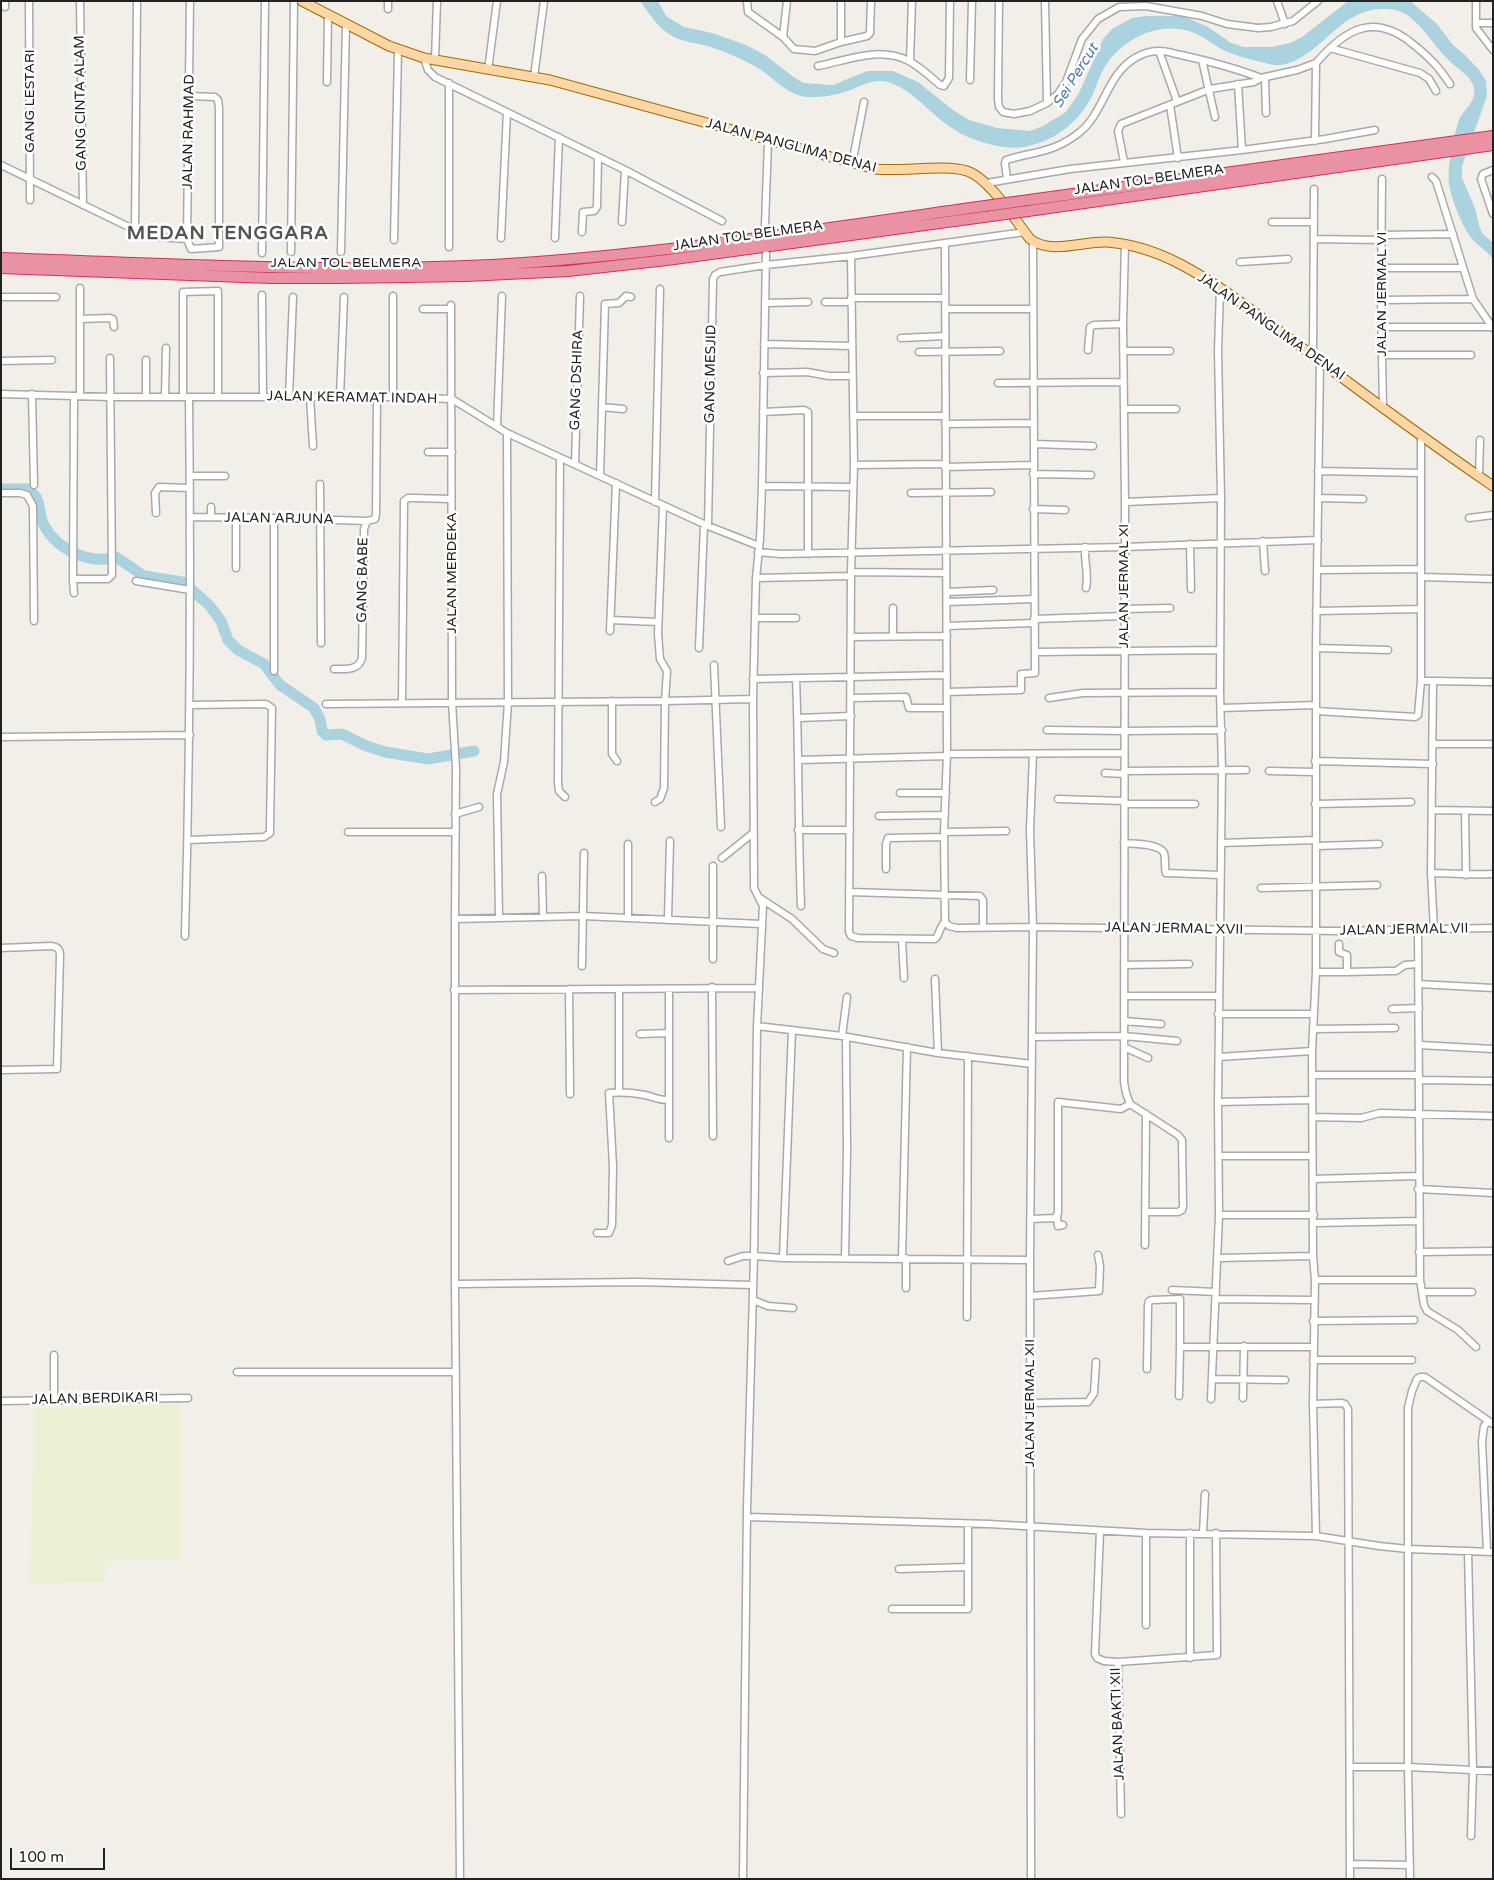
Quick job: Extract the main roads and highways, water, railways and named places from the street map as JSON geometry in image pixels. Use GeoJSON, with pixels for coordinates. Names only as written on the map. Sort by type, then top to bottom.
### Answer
{"type":"FeatureCollection","features":[{"type":"Feature","properties":{"kind":"highway","name":"JALAN TOL BELMERA"},"geometry":{"type":"LineString","coordinates":[[1,258],[321,268],[491,265],[651,251],[1435,144],[1492,141]]}},
{"type":"Feature","properties":{"kind":"highway","name":"JALAN TOL BELMERA"},"geometry":{"type":"LineString","coordinates":[[1,268],[331,278],[467,276],[568,271],[667,260],[1429,155],[1492,141]]}},
{"type":"Feature","properties":{"kind":"main road","name":"JALAN PANGLIMA DENAI"},"geometry":{"type":"LineString","coordinates":[[302,1],[312,4],[328,15],[398,50],[424,58],[488,70],[534,76],[852,164],[889,171],[959,169],[973,173],[987,184],[1033,241],[1056,247],[1097,242],[1125,244],[1146,249],[1180,264],[1220,289],[1421,437],[1493,486]]}},
{"type":"Feature","properties":{"kind":"water","name":"Sei Percut"},"geometry":{"type":"Polygon","coordinates":[[[640,1],[658,1],[666,16],[684,27],[712,33],[746,45],[765,55],[803,83],[833,85],[867,71],[893,71],[918,82],[953,110],[969,120],[997,128],[1030,131],[1043,126],[1066,112],[1079,93],[1103,39],[1112,29],[1132,18],[1183,16],[1208,27],[1231,43],[1244,47],[1271,47],[1290,43],[1302,37],[1348,1],[1410,1],[1437,24],[1453,45],[1479,70],[1486,81],[1487,96],[1462,166],[1462,178],[1475,208],[1482,233],[1493,243],[1493,260],[1472,239],[1465,228],[1455,205],[1449,184],[1450,160],[1455,135],[1459,120],[1473,98],[1473,85],[1417,23],[1404,13],[1395,10],[1378,9],[1351,18],[1306,54],[1289,63],[1280,65],[1268,64],[1231,53],[1192,32],[1182,29],[1163,29],[1144,34],[1127,43],[1111,58],[1102,72],[1090,100],[1076,119],[1067,127],[1047,140],[1015,148],[989,144],[961,134],[904,90],[888,82],[873,82],[828,96],[807,97],[799,95],[785,88],[758,68],[740,59],[672,36],[658,25],[640,1]]]}},
{"type":"Feature","properties":{"kind":"waterway"},"geometry":{"type":"LineString","coordinates":[[1,489],[28,489],[36,497],[43,523],[51,535],[58,543],[76,554],[96,559],[116,557],[144,576],[183,582],[209,605],[221,621],[228,640],[238,650],[264,664],[280,685],[314,708],[320,719],[322,731],[326,735],[342,734],[364,745],[385,752],[428,759],[474,751]]}},
{"type":"Feature","properties":{"kind":"district","name":"MEDAN TENGGARA"},"geometry":{"type":"Point","coordinates":[228,234]}}]}
